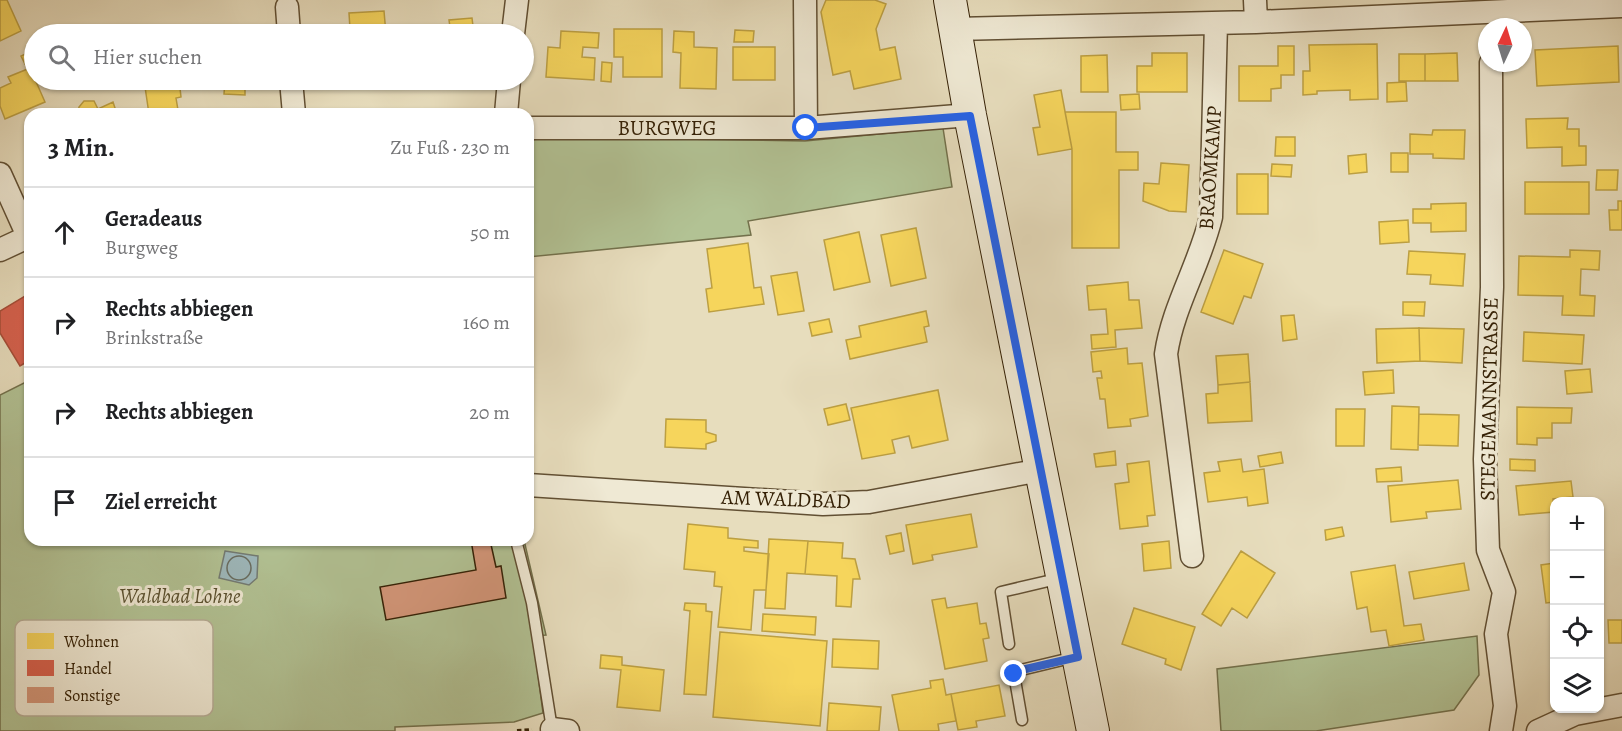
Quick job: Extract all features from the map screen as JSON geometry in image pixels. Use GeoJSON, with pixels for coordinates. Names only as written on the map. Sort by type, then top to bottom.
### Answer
{"type":"FeatureCollection","features":[{"type":"Feature","properties":{"kind":"street"},"geometry":{"type":"LineString","coordinates":[[514,24],[517,0]]}},
{"type":"Feature","properties":{"kind":"street"},"geometry":{"type":"LineString","coordinates":[[805,0],[806,128]]}},
{"type":"Feature","properties":{"kind":"street"},"geometry":{"type":"LineString","coordinates":[[1510,18],[1622,6]]}},
{"type":"Feature","properties":{"kind":"street"},"geometry":{"type":"LineString","coordinates":[[287,7],[288,24]]}},
{"type":"Feature","properties":{"kind":"street"},"geometry":{"type":"LineString","coordinates":[[1093,731],[970,116],[953,15],[1216,23],[1256,11],[1478,20]]}},
{"type":"Feature","properties":{"kind":"street","name":"BRAOMKAMP"},"geometry":{"type":"LineString","coordinates":[[1191,556],[1166,354],[1170,330],[1211,217],[1216,23]]}},
{"type":"Feature","properties":{"kind":"street","name":"STEGEMANNSTRASSE"},"geometry":{"type":"LineString","coordinates":[[1491,72],[1492,287],[1485,459],[1488,550],[1504,592],[1496,634],[1505,706],[1502,731]]}},
{"type":"Feature","properties":{"kind":"street"},"geometry":{"type":"LineString","coordinates":[[292,90],[293,108]]}},
{"type":"Feature","properties":{"kind":"street"},"geometry":{"type":"LineString","coordinates":[[507,108],[508,90]]}},
{"type":"Feature","properties":{"kind":"street","name":"BURGWEG"},"geometry":{"type":"LineString","coordinates":[[534,128],[806,128],[970,116]]}},
{"type":"Feature","properties":{"kind":"street"},"geometry":{"type":"LineString","coordinates":[[0,174],[6,200],[24,228]]}},
{"type":"Feature","properties":{"kind":"street"},"geometry":{"type":"LineString","coordinates":[[0,250],[24,238]]}},
{"type":"Feature","properties":{"kind":"street","name":"AM WALDBAD"},"geometry":{"type":"LineString","coordinates":[[534,485],[823,504],[869,502],[1041,470]]}},
{"type":"Feature","properties":{"kind":"street"},"geometry":{"type":"LineString","coordinates":[[1538,731],[1575,714],[1622,705]]}},
{"type":"Feature","properties":{"kind":"lane"},"geometry":{"type":"LineString","coordinates":[[518,546],[560,730]]}},
{"type":"Feature","properties":{"kind":"lane"},"geometry":{"type":"LineString","coordinates":[[1009,644],[1001,592],[1062,578]]}},
{"type":"Feature","properties":{"kind":"lane"},"geometry":{"type":"LineString","coordinates":[[1023,720],[1014,674],[1017,671],[1078,657]]}},
{"type":"Feature","properties":{"kind":"green space"},"geometry":{"type":"Polygon","coordinates":[[[943,128],[952,187],[748,221],[751,235],[534,256],[534,140],[545,137],[805,141],[943,128]]]}},
{"type":"Feature","properties":{"kind":"green space","name":"Waldbad Lohne"},"geometry":{"type":"Polygon","coordinates":[[[24,383],[24,546],[525,546],[546,635],[533,636],[543,713],[514,722],[395,727],[395,731],[0,731],[0,395],[24,383]]]}},
{"type":"Feature","properties":{"kind":"green space"},"geometry":{"type":"Polygon","coordinates":[[[1477,636],[1479,675],[1454,710],[1316,731],[1221,731],[1217,669],[1477,636]]]}},
{"type":"Feature","properties":{"kind":"water"},"geometry":{"type":"Polygon","coordinates":[[[225,551],[258,556],[257,578],[249,585],[219,578],[225,551]]]}},
{"type":"Feature","properties":{"kind":"building: Wohnen"},"geometry":{"type":"Polygon","coordinates":[[[0,0],[7,0],[21,31],[0,41],[0,0]]]}},
{"type":"Feature","properties":{"kind":"building: Wohnen"},"geometry":{"type":"Polygon","coordinates":[[[826,0],[875,0],[886,4],[876,29],[880,50],[895,47],[901,79],[854,89],[850,71],[833,75],[821,12],[826,0]]]}},
{"type":"Feature","properties":{"kind":"building: Wohnen"},"geometry":{"type":"Polygon","coordinates":[[[384,11],[385,24],[350,24],[349,13],[384,11]]]}},
{"type":"Feature","properties":{"kind":"building: Wohnen"},"geometry":{"type":"Polygon","coordinates":[[[472,18],[473,24],[450,24],[449,20],[472,18]]]}},
{"type":"Feature","properties":{"kind":"building: Wohnen"},"geometry":{"type":"Polygon","coordinates":[[[614,29],[662,29],[662,77],[623,77],[623,57],[614,57],[614,29]]]}},
{"type":"Feature","properties":{"kind":"building: Wohnen"},"geometry":{"type":"Polygon","coordinates":[[[735,30],[754,31],[753,42],[734,42],[735,30]]]}},
{"type":"Feature","properties":{"kind":"building: Wohnen"},"geometry":{"type":"Polygon","coordinates":[[[561,31],[599,33],[598,48],[583,47],[582,57],[595,58],[594,80],[546,77],[548,47],[560,48],[561,31]]]}},
{"type":"Feature","properties":{"kind":"building: Wohnen"},"geometry":{"type":"Polygon","coordinates":[[[674,31],[694,32],[694,47],[717,48],[716,89],[680,88],[681,53],[673,52],[674,31]]]}},
{"type":"Feature","properties":{"kind":"building: Wohnen"},"geometry":{"type":"Polygon","coordinates":[[[1377,44],[1378,99],[1350,100],[1350,90],[1317,91],[1317,94],[1303,95],[1303,71],[1310,71],[1309,45],[1377,44]]]}},
{"type":"Feature","properties":{"kind":"building: Wohnen"},"geometry":{"type":"Polygon","coordinates":[[[1278,46],[1294,46],[1294,75],[1281,75],[1281,88],[1271,89],[1271,101],[1239,101],[1239,66],[1278,66],[1278,46]]]}},
{"type":"Feature","properties":{"kind":"building: Wohnen"},"geometry":{"type":"Polygon","coordinates":[[[1618,46],[1619,82],[1537,86],[1535,50],[1618,46]]]}},
{"type":"Feature","properties":{"kind":"building: Wohnen"},"geometry":{"type":"Polygon","coordinates":[[[733,47],[775,47],[775,80],[733,80],[733,47]]]}},
{"type":"Feature","properties":{"kind":"building: Wohnen"},"geometry":{"type":"Polygon","coordinates":[[[1152,53],[1187,53],[1187,92],[1137,92],[1137,66],[1152,66],[1152,53]]]}},
{"type":"Feature","properties":{"kind":"building: Wohnen"},"geometry":{"type":"Polygon","coordinates":[[[1457,53],[1458,81],[1425,81],[1425,54],[1457,53]]]}},
{"type":"Feature","properties":{"kind":"building: Wohnen"},"geometry":{"type":"Polygon","coordinates":[[[1399,54],[1425,54],[1425,81],[1399,81],[1399,54]]]}},
{"type":"Feature","properties":{"kind":"building: Wohnen"},"geometry":{"type":"Polygon","coordinates":[[[1107,55],[1108,92],[1081,92],[1081,56],[1107,55]]]}},
{"type":"Feature","properties":{"kind":"building: Wohnen"},"geometry":{"type":"Polygon","coordinates":[[[602,62],[612,63],[611,82],[601,81],[602,62]]]}},
{"type":"Feature","properties":{"kind":"building: Wohnen"},"geometry":{"type":"Polygon","coordinates":[[[24,70],[24,90],[40,90],[45,102],[31,108],[24,108],[24,111],[5,119],[0,106],[0,88],[11,83],[8,77],[24,70]]]}},
{"type":"Feature","properties":{"kind":"building: Wohnen"},"geometry":{"type":"Polygon","coordinates":[[[1406,82],[1407,101],[1387,102],[1387,83],[1406,82]]]}},
{"type":"Feature","properties":{"kind":"building: Wohnen"},"geometry":{"type":"Polygon","coordinates":[[[145,90],[180,90],[181,97],[176,98],[178,108],[148,108],[145,90]]]}},
{"type":"Feature","properties":{"kind":"building: Wohnen"},"geometry":{"type":"Polygon","coordinates":[[[224,90],[245,90],[245,95],[224,94],[224,90]]]}},
{"type":"Feature","properties":{"kind":"building: Wohnen"},"geometry":{"type":"Polygon","coordinates":[[[1061,90],[1072,149],[1038,155],[1033,128],[1040,127],[1034,95],[1061,90]]]}},
{"type":"Feature","properties":{"kind":"building: Wohnen"},"geometry":{"type":"Polygon","coordinates":[[[1139,94],[1140,109],[1121,110],[1120,95],[1139,94]]]}},
{"type":"Feature","properties":{"kind":"building: Wohnen"},"geometry":{"type":"Polygon","coordinates":[[[84,101],[94,101],[98,108],[79,108],[84,101]]]}},
{"type":"Feature","properties":{"kind":"building: Wohnen"},"geometry":{"type":"Polygon","coordinates":[[[113,102],[115,108],[100,108],[113,102]]]}},
{"type":"Feature","properties":{"kind":"building: Wohnen"},"geometry":{"type":"Polygon","coordinates":[[[1065,112],[1116,112],[1116,152],[1138,152],[1138,170],[1119,170],[1119,248],[1072,248],[1072,149],[1065,112]]]}},
{"type":"Feature","properties":{"kind":"building: Wohnen"},"geometry":{"type":"Polygon","coordinates":[[[1568,118],[1567,129],[1579,129],[1579,146],[1586,146],[1586,165],[1562,166],[1562,147],[1527,148],[1526,119],[1568,118]]]}},
{"type":"Feature","properties":{"kind":"building: Wohnen"},"geometry":{"type":"Polygon","coordinates":[[[1433,130],[1465,130],[1464,159],[1433,158],[1433,154],[1410,154],[1410,134],[1432,135],[1433,130]]]}},
{"type":"Feature","properties":{"kind":"building: Wohnen"},"geometry":{"type":"Polygon","coordinates":[[[1276,137],[1295,137],[1295,156],[1275,156],[1276,137]]]}},
{"type":"Feature","properties":{"kind":"building: Wohnen"},"geometry":{"type":"Polygon","coordinates":[[[1391,153],[1408,153],[1408,172],[1391,172],[1391,153]]]}},
{"type":"Feature","properties":{"kind":"building: Wohnen"},"geometry":{"type":"Polygon","coordinates":[[[1366,154],[1367,172],[1349,174],[1348,156],[1366,154]]]}},
{"type":"Feature","properties":{"kind":"building: Wohnen"},"geometry":{"type":"Polygon","coordinates":[[[1161,163],[1189,165],[1186,212],[1169,211],[1143,201],[1144,183],[1159,184],[1161,163]]]}},
{"type":"Feature","properties":{"kind":"building: Wohnen"},"geometry":{"type":"Polygon","coordinates":[[[1272,164],[1292,165],[1291,177],[1271,176],[1272,164]]]}},
{"type":"Feature","properties":{"kind":"building: Wohnen"},"geometry":{"type":"Polygon","coordinates":[[[1597,170],[1618,170],[1617,190],[1596,190],[1597,170]]]}},
{"type":"Feature","properties":{"kind":"building: Wohnen"},"geometry":{"type":"Polygon","coordinates":[[[1237,174],[1268,174],[1268,214],[1237,214],[1237,174]]]}},
{"type":"Feature","properties":{"kind":"building: Wohnen"},"geometry":{"type":"Polygon","coordinates":[[[1525,182],[1589,182],[1589,214],[1525,214],[1525,182]]]}},
{"type":"Feature","properties":{"kind":"building: Wohnen"},"geometry":{"type":"Polygon","coordinates":[[[1618,201],[1622,201],[1622,230],[1610,230],[1609,210],[1618,210],[1618,201]]]}},
{"type":"Feature","properties":{"kind":"building: Wohnen"},"geometry":{"type":"Polygon","coordinates":[[[1466,203],[1466,231],[1431,232],[1431,223],[1413,223],[1413,209],[1431,209],[1431,204],[1466,203]]]}},
{"type":"Feature","properties":{"kind":"building: Wohnen"},"geometry":{"type":"Polygon","coordinates":[[[1408,220],[1409,242],[1380,244],[1379,222],[1408,220]]]}},
{"type":"Feature","properties":{"kind":"building: Wohnen"},"geometry":{"type":"Polygon","coordinates":[[[916,228],[926,278],[891,286],[881,235],[916,228]]]}},
{"type":"Feature","properties":{"kind":"building: Wohnen"},"geometry":{"type":"Polygon","coordinates":[[[859,232],[870,282],[834,290],[824,240],[859,232]]]}},
{"type":"Feature","properties":{"kind":"building: Wohnen"},"geometry":{"type":"Polygon","coordinates":[[[748,243],[754,288],[761,287],[764,304],[709,312],[706,289],[712,288],[707,249],[748,243]]]}},
{"type":"Feature","properties":{"kind":"building: Wohnen"},"geometry":{"type":"Polygon","coordinates":[[[1224,250],[1263,264],[1251,298],[1244,296],[1233,324],[1201,312],[1224,250]]]}},
{"type":"Feature","properties":{"kind":"building: Wohnen"},"geometry":{"type":"Polygon","coordinates":[[[1570,250],[1600,251],[1599,270],[1581,269],[1580,295],[1595,296],[1594,316],[1562,315],[1563,296],[1518,295],[1519,256],[1570,257],[1570,250]]]}},
{"type":"Feature","properties":{"kind":"building: Wohnen"},"geometry":{"type":"Polygon","coordinates":[[[1409,251],[1465,254],[1463,286],[1430,284],[1431,275],[1407,274],[1409,251]]]}},
{"type":"Feature","properties":{"kind":"building: Wohnen"},"geometry":{"type":"Polygon","coordinates":[[[797,272],[804,311],[778,315],[771,276],[797,272]]]}},
{"type":"Feature","properties":{"kind":"building: Wohnen"},"geometry":{"type":"Polygon","coordinates":[[[1128,282],[1129,300],[1139,300],[1142,328],[1115,330],[1116,347],[1092,349],[1091,335],[1108,334],[1106,309],[1089,310],[1087,286],[1128,282]]]}},
{"type":"Feature","properties":{"kind":"building: Wohnen"},"geometry":{"type":"Polygon","coordinates":[[[1403,302],[1425,302],[1424,316],[1403,315],[1403,302]]]}},
{"type":"Feature","properties":{"kind":"building: Wohnen"},"geometry":{"type":"Polygon","coordinates":[[[926,311],[929,326],[924,327],[927,342],[850,359],[846,340],[861,337],[859,326],[926,311]]]}},
{"type":"Feature","properties":{"kind":"building: Wohnen"},"geometry":{"type":"Polygon","coordinates":[[[1294,315],[1297,339],[1283,341],[1281,316],[1294,315]]]}},
{"type":"Feature","properties":{"kind":"building: Wohnen"},"geometry":{"type":"Polygon","coordinates":[[[829,319],[832,332],[812,336],[809,323],[829,319]]]}},
{"type":"Feature","properties":{"kind":"building: Wohnen"},"geometry":{"type":"Polygon","coordinates":[[[1419,328],[1464,329],[1462,363],[1420,361],[1419,328]]]}},
{"type":"Feature","properties":{"kind":"building: Wohnen"},"geometry":{"type":"Polygon","coordinates":[[[1419,328],[1420,361],[1377,363],[1376,329],[1419,328]]]}},
{"type":"Feature","properties":{"kind":"building: Wohnen"},"geometry":{"type":"Polygon","coordinates":[[[1524,332],[1584,335],[1582,364],[1523,361],[1524,332]]]}},
{"type":"Feature","properties":{"kind":"building: Wohnen"},"geometry":{"type":"Polygon","coordinates":[[[1127,348],[1128,364],[1142,363],[1148,416],[1130,419],[1131,426],[1108,428],[1105,399],[1100,399],[1097,378],[1102,378],[1101,371],[1093,372],[1091,352],[1127,348]]]}},
{"type":"Feature","properties":{"kind":"building: Wohnen"},"geometry":{"type":"Polygon","coordinates":[[[1248,354],[1250,382],[1218,385],[1216,356],[1248,354]]]}},
{"type":"Feature","properties":{"kind":"building: Wohnen"},"geometry":{"type":"Polygon","coordinates":[[[1590,369],[1592,392],[1567,394],[1565,371],[1590,369]]]}},
{"type":"Feature","properties":{"kind":"building: Wohnen"},"geometry":{"type":"Polygon","coordinates":[[[1393,370],[1394,393],[1365,395],[1363,372],[1393,370]]]}},
{"type":"Feature","properties":{"kind":"building: Wohnen"},"geometry":{"type":"Polygon","coordinates":[[[1250,382],[1252,421],[1208,423],[1206,394],[1218,393],[1218,385],[1250,382]]]}},
{"type":"Feature","properties":{"kind":"building: Wohnen"},"geometry":{"type":"Polygon","coordinates":[[[938,390],[948,440],[912,448],[909,436],[892,440],[895,453],[862,459],[851,408],[938,390]]]}},
{"type":"Feature","properties":{"kind":"building: Wohnen"},"geometry":{"type":"Polygon","coordinates":[[[846,404],[850,420],[828,425],[824,409],[846,404]]]}},
{"type":"Feature","properties":{"kind":"building: Wohnen"},"geometry":{"type":"Polygon","coordinates":[[[1392,406],[1419,407],[1418,450],[1391,449],[1392,406]]]}},
{"type":"Feature","properties":{"kind":"building: Wohnen"},"geometry":{"type":"Polygon","coordinates":[[[1517,407],[1572,408],[1571,423],[1552,423],[1552,438],[1537,438],[1537,445],[1517,444],[1517,407]]]}},
{"type":"Feature","properties":{"kind":"building: Wohnen"},"geometry":{"type":"Polygon","coordinates":[[[1336,409],[1365,409],[1364,446],[1336,446],[1336,409]]]}},
{"type":"Feature","properties":{"kind":"building: Wohnen"},"geometry":{"type":"Polygon","coordinates":[[[1419,414],[1459,415],[1458,446],[1418,445],[1419,414]]]}},
{"type":"Feature","properties":{"kind":"building: Wohnen"},"geometry":{"type":"Polygon","coordinates":[[[666,419],[706,420],[706,432],[716,435],[716,441],[706,444],[706,449],[665,447],[666,419]]]}},
{"type":"Feature","properties":{"kind":"building: Wohnen"},"geometry":{"type":"Polygon","coordinates":[[[1115,451],[1116,465],[1096,467],[1094,454],[1115,451]]]}},
{"type":"Feature","properties":{"kind":"building: Wohnen"},"geometry":{"type":"Polygon","coordinates":[[[1281,452],[1283,463],[1260,467],[1258,456],[1281,452]]]}},
{"type":"Feature","properties":{"kind":"building: Wohnen"},"geometry":{"type":"Polygon","coordinates":[[[1241,459],[1243,472],[1264,469],[1268,503],[1248,506],[1247,497],[1208,502],[1204,473],[1220,471],[1218,462],[1241,459]]]}},
{"type":"Feature","properties":{"kind":"building: Wohnen"},"geometry":{"type":"Polygon","coordinates":[[[1510,459],[1535,460],[1535,471],[1510,470],[1510,459]]]}},
{"type":"Feature","properties":{"kind":"building: Wohnen"},"geometry":{"type":"Polygon","coordinates":[[[1149,461],[1155,515],[1147,516],[1148,526],[1120,529],[1115,484],[1129,482],[1127,464],[1149,461]]]}},
{"type":"Feature","properties":{"kind":"building: Wohnen"},"geometry":{"type":"Polygon","coordinates":[[[1401,467],[1402,481],[1377,482],[1376,469],[1401,467]]]}},
{"type":"Feature","properties":{"kind":"building: Wohnen"},"geometry":{"type":"Polygon","coordinates":[[[1458,480],[1461,509],[1426,512],[1427,518],[1391,522],[1388,486],[1458,480]]]}},
{"type":"Feature","properties":{"kind":"building: Wohnen"},"geometry":{"type":"Polygon","coordinates":[[[1571,481],[1573,497],[1550,497],[1550,512],[1519,515],[1516,486],[1571,481]]]}},
{"type":"Feature","properties":{"kind":"building: Wohnen"},"geometry":{"type":"Polygon","coordinates":[[[971,514],[977,547],[932,555],[933,560],[913,564],[906,525],[971,514]]]}},
{"type":"Feature","properties":{"kind":"building: Wohnen"},"geometry":{"type":"Polygon","coordinates":[[[688,524],[728,528],[728,538],[758,541],[758,548],[744,547],[744,551],[769,554],[766,590],[754,590],[751,630],[718,627],[722,587],[714,586],[715,572],[684,569],[688,524]]]}},
{"type":"Feature","properties":{"kind":"building: Wohnen"},"geometry":{"type":"Polygon","coordinates":[[[1342,527],[1344,536],[1326,540],[1325,530],[1342,527]]]}},
{"type":"Feature","properties":{"kind":"building: Wohnen"},"geometry":{"type":"Polygon","coordinates":[[[901,533],[904,551],[890,554],[886,536],[901,533]]]}},
{"type":"Feature","properties":{"kind":"building: Wohnen"},"geometry":{"type":"Polygon","coordinates":[[[769,539],[808,541],[805,574],[787,573],[785,609],[765,608],[769,539]]]}},
{"type":"Feature","properties":{"kind":"building: Wohnen"},"geometry":{"type":"Polygon","coordinates":[[[808,541],[843,543],[842,558],[855,559],[860,579],[853,579],[851,607],[836,606],[837,576],[805,574],[808,541]]]}},
{"type":"Feature","properties":{"kind":"building: Wohnen"},"geometry":{"type":"Polygon","coordinates":[[[1169,541],[1171,568],[1144,571],[1142,544],[1169,541]]]}},
{"type":"Feature","properties":{"kind":"building: Wohnen"},"geometry":{"type":"Polygon","coordinates":[[[1241,551],[1275,573],[1247,618],[1232,608],[1221,626],[1202,614],[1241,551]]]}},
{"type":"Feature","properties":{"kind":"building: Wohnen"},"geometry":{"type":"Polygon","coordinates":[[[1464,563],[1469,590],[1414,599],[1409,572],[1464,563]]]}},
{"type":"Feature","properties":{"kind":"building: Wohnen"},"geometry":{"type":"Polygon","coordinates":[[[1550,564],[1550,602],[1546,603],[1541,565],[1550,564]]]}},
{"type":"Feature","properties":{"kind":"building: Wohnen"},"geometry":{"type":"Polygon","coordinates":[[[1395,565],[1404,626],[1421,624],[1424,640],[1389,646],[1386,630],[1371,632],[1367,607],[1357,609],[1351,572],[1395,565]]]}},
{"type":"Feature","properties":{"kind":"building: Wohnen"},"geometry":{"type":"Polygon","coordinates":[[[945,598],[947,608],[977,603],[980,624],[986,623],[989,638],[983,639],[987,661],[945,669],[932,600],[945,598]]]}},
{"type":"Feature","properties":{"kind":"building: Wohnen"},"geometry":{"type":"Polygon","coordinates":[[[685,603],[706,604],[706,611],[712,612],[706,695],[684,694],[690,611],[684,610],[685,603]]]}},
{"type":"Feature","properties":{"kind":"building: Wohnen"},"geometry":{"type":"Polygon","coordinates":[[[1134,608],[1195,627],[1181,670],[1165,664],[1166,659],[1122,644],[1134,608]]]}},
{"type":"Feature","properties":{"kind":"building: Wohnen"},"geometry":{"type":"Polygon","coordinates":[[[763,614],[816,617],[815,635],[762,631],[763,614]]]}},
{"type":"Feature","properties":{"kind":"building: Wohnen"},"geometry":{"type":"Polygon","coordinates":[[[1608,620],[1622,620],[1622,643],[1609,643],[1608,620]]]}},
{"type":"Feature","properties":{"kind":"building: Wohnen"},"geometry":{"type":"Polygon","coordinates":[[[720,632],[827,641],[820,726],[713,717],[720,632]]]}},
{"type":"Feature","properties":{"kind":"building: Wohnen"},"geometry":{"type":"Polygon","coordinates":[[[833,639],[879,641],[878,669],[832,667],[833,639]]]}},
{"type":"Feature","properties":{"kind":"building: Wohnen"},"geometry":{"type":"Polygon","coordinates":[[[601,655],[622,657],[622,665],[664,670],[660,711],[617,707],[621,670],[600,668],[601,655]]]}},
{"type":"Feature","properties":{"kind":"building: Wohnen"},"geometry":{"type":"Polygon","coordinates":[[[943,679],[946,695],[951,694],[956,721],[938,724],[939,731],[899,731],[892,695],[931,688],[930,681],[943,679]]]}},
{"type":"Feature","properties":{"kind":"building: Wohnen"},"geometry":{"type":"Polygon","coordinates":[[[999,685],[1005,716],[976,721],[977,727],[958,730],[951,694],[999,685]]]}},
{"type":"Feature","properties":{"kind":"building: Wohnen"},"geometry":{"type":"Polygon","coordinates":[[[829,703],[881,707],[879,731],[827,731],[829,703]]]}},
{"type":"Feature","properties":{"kind":"building: Handel"},"geometry":{"type":"Polygon","coordinates":[[[24,297],[24,364],[20,366],[0,333],[0,311],[24,297]]]}},
{"type":"Feature","properties":{"kind":"building: Sonstige"},"geometry":{"type":"Polygon","coordinates":[[[472,546],[491,546],[496,567],[501,566],[506,598],[386,620],[380,587],[476,570],[472,546]]]}},
{"type":"Feature","properties":{"kind":"route"},"geometry":{"type":"LineString","coordinates":[[806,128],[970,116],[1078,657],[1017,671],[1014,674]]}}]}
